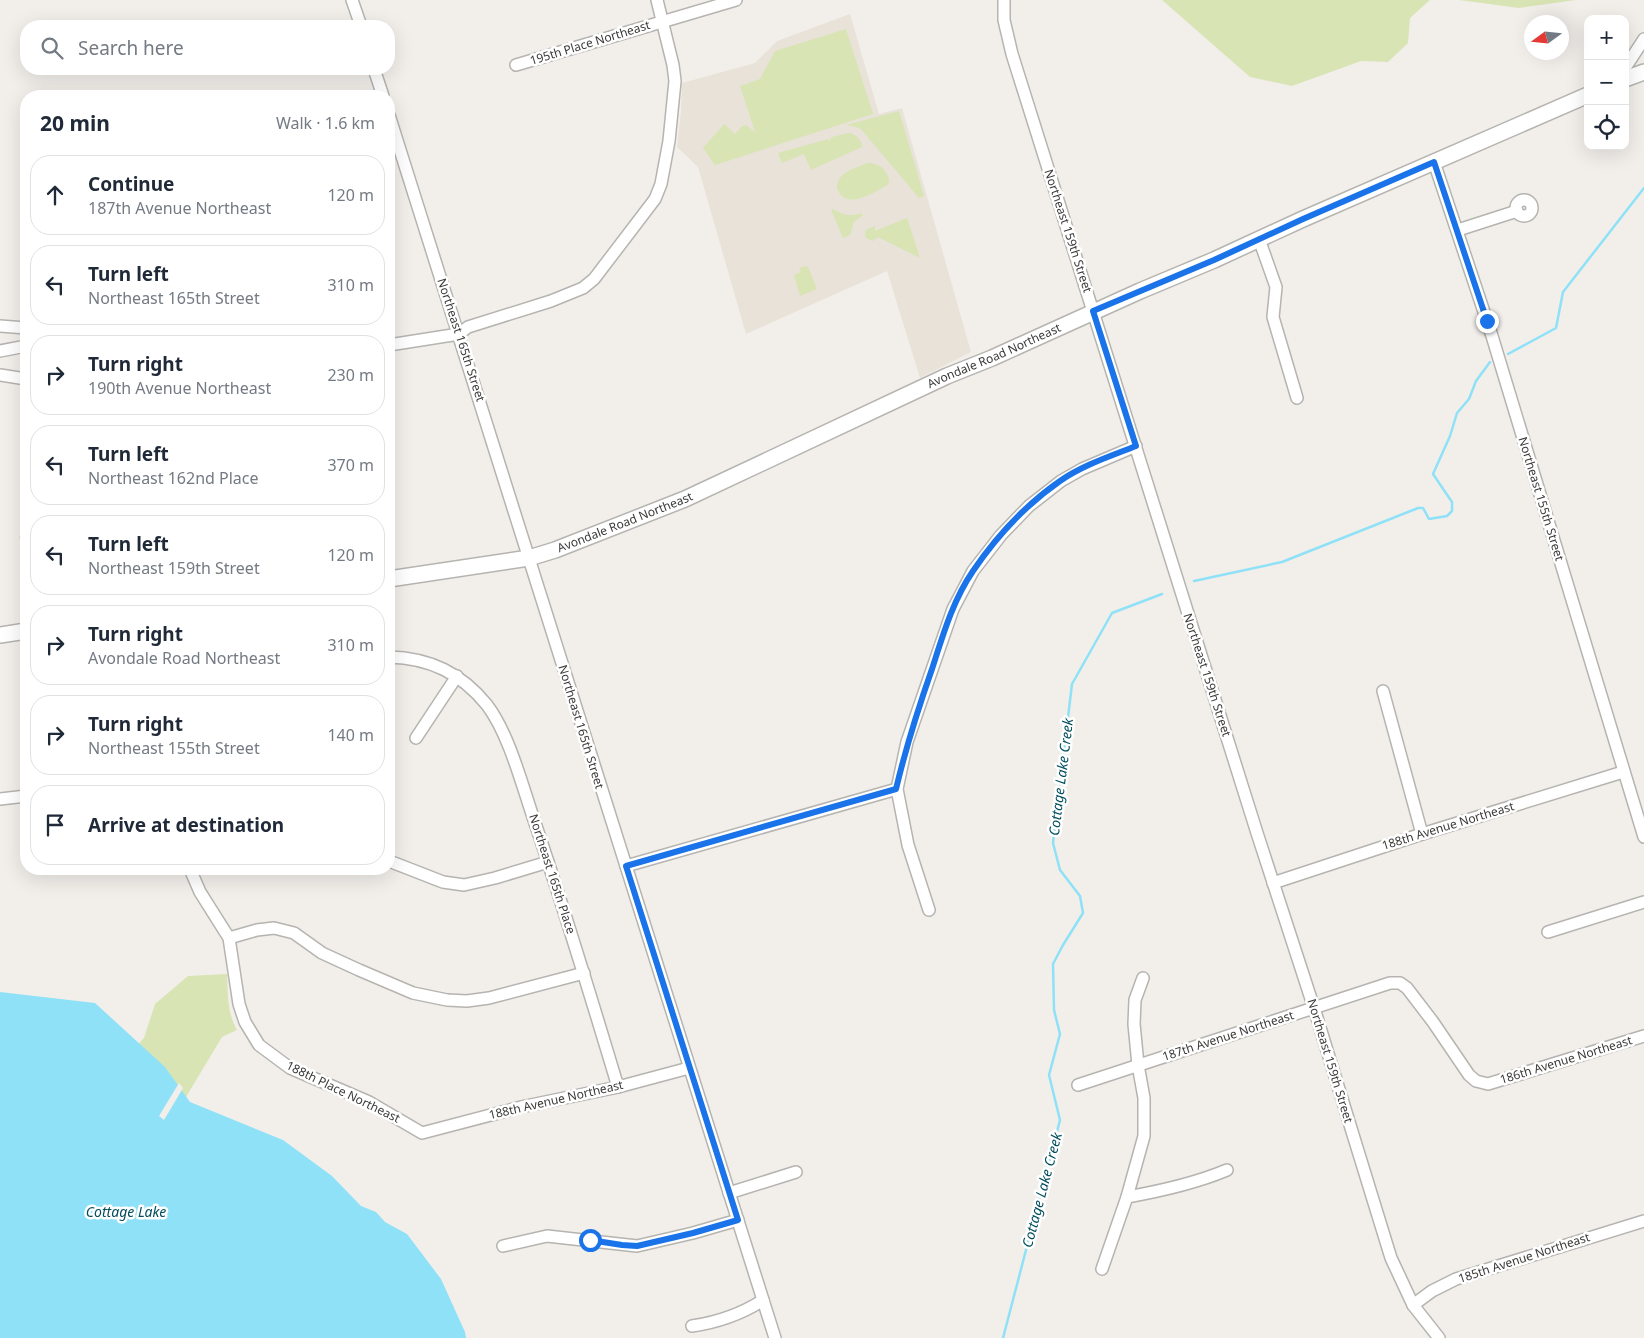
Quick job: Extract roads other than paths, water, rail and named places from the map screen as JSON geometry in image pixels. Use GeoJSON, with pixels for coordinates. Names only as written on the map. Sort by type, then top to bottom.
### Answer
{"type":"FeatureCollection","features":[{"type":"Feature","properties":{"kind":"main road"},"geometry":{"type":"LineString","coordinates":[[1629,78],[1644,72]]}},
{"type":"Feature","properties":{"kind":"main road","name":"Avondale Road Northeast"},"geometry":{"type":"LineString","coordinates":[[395,579],[529,558],[555,550],[684,499],[947,376],[992,358],[1093,311],[1584,97]]}},
{"type":"Feature","properties":{"kind":"main road"},"geometry":{"type":"LineString","coordinates":[[0,635],[20,632]]}},
{"type":"Feature","properties":{"kind":"street"},"geometry":{"type":"LineString","coordinates":[[352,0],[359,20]]}},
{"type":"Feature","properties":{"kind":"street"},"geometry":{"type":"LineString","coordinates":[[395,344],[459,334],[468,328],[551,301],[583,288],[594,280],[615,253],[655,199],[661,184],[669,141],[675,81],[673,65],[657,0]]}},
{"type":"Feature","properties":{"kind":"street","name":"195th Place Northeast"},"geometry":{"type":"LineString","coordinates":[[516,65],[736,0]]}},
{"type":"Feature","properties":{"kind":"street","name":"Northeast 159th Street"},"geometry":{"type":"LineString","coordinates":[[1004,0],[1004,20],[1012,54],[1171,563],[1314,1008],[1391,1258],[1413,1305],[1439,1338]]}},
{"type":"Feature","properties":{"kind":"street"},"geometry":{"type":"LineString","coordinates":[[1629,62],[1644,39]]}},
{"type":"Feature","properties":{"kind":"street"},"geometry":{"type":"LineString","coordinates":[[376,75],[381,90]]}},
{"type":"Feature","properties":{"kind":"street","name":"Northeast 165th Street"},"geometry":{"type":"LineString","coordinates":[[395,134],[775,1338]]}},
{"type":"Feature","properties":{"kind":"street","name":"Northeast 155th Street"},"geometry":{"type":"LineString","coordinates":[[1434,162],[1458,230],[1494,345],[1623,772],[1641,816],[1644,837]]}},
{"type":"Feature","properties":{"kind":"street"},"geometry":{"type":"LineString","coordinates":[[1458,230],[1517,211]]}},
{"type":"Feature","properties":{"kind":"street"},"geometry":{"type":"LineString","coordinates":[[1259,239],[1276,287],[1273,317],[1297,398]]}},
{"type":"Feature","properties":{"kind":"street"},"geometry":{"type":"LineString","coordinates":[[0,326],[20,328]]}},
{"type":"Feature","properties":{"kind":"street"},"geometry":{"type":"LineString","coordinates":[[0,351],[20,347]]}},
{"type":"Feature","properties":{"kind":"street"},"geometry":{"type":"LineString","coordinates":[[0,375],[20,378]]}},
{"type":"Feature","properties":{"kind":"street"},"geometry":{"type":"LineString","coordinates":[[929,910],[908,845],[896,789],[907,742],[953,609],[973,571],[1001,536],[1029,506],[1061,480],[1136,446]]}},
{"type":"Feature","properties":{"kind":"street","name":"Northeast 165th Place"},"geometry":{"type":"LineString","coordinates":[[395,657],[430,662],[456,676],[488,706],[499,726],[512,755],[548,862],[618,1087]]}},
{"type":"Feature","properties":{"kind":"street"},"geometry":{"type":"LineString","coordinates":[[416,738],[456,676]]}},
{"type":"Feature","properties":{"kind":"street"},"geometry":{"type":"LineString","coordinates":[[1383,691],[1422,834]]}},
{"type":"Feature","properties":{"kind":"street","name":"188th Avenue Northeast"},"geometry":{"type":"LineString","coordinates":[[1273,883],[1422,834],[1623,772]]}},
{"type":"Feature","properties":{"kind":"street"},"geometry":{"type":"LineString","coordinates":[[626,866],[896,789]]}},
{"type":"Feature","properties":{"kind":"street"},"geometry":{"type":"LineString","coordinates":[[0,799],[20,797]]}},
{"type":"Feature","properties":{"kind":"street"},"geometry":{"type":"LineString","coordinates":[[395,863],[443,882],[464,885],[548,862]]}},
{"type":"Feature","properties":{"kind":"street"},"geometry":{"type":"LineString","coordinates":[[193,875],[200,892],[229,938],[257,930],[274,928],[294,933],[322,953],[412,993],[447,1000],[467,1001],[489,998],[584,973]]}},
{"type":"Feature","properties":{"kind":"street"},"geometry":{"type":"LineString","coordinates":[[1548,932],[1644,902]]}},
{"type":"Feature","properties":{"kind":"street","name":"188th Place Northeast"},"geometry":{"type":"LineString","coordinates":[[229,938],[239,1004],[245,1022],[259,1045],[290,1068],[369,1102],[422,1133]]}},
{"type":"Feature","properties":{"kind":"street"},"geometry":{"type":"LineString","coordinates":[[1102,1270],[1127,1197],[1144,1136],[1144,1098],[1138,1065],[1134,1024],[1135,1000],[1143,978]]}},
{"type":"Feature","properties":{"kind":"street","name":"187th Avenue Northeast"},"geometry":{"type":"LineString","coordinates":[[1078,1085],[1390,983],[1400,984],[1407,988],[1469,1074],[1476,1080],[1488,1084]]}},
{"type":"Feature","properties":{"kind":"street","name":"186th Avenue Northeast"},"geometry":{"type":"LineString","coordinates":[[1488,1084],[1644,1036]]}},
{"type":"Feature","properties":{"kind":"street","name":"188th Avenue Northeast"},"geometry":{"type":"LineString","coordinates":[[422,1133],[521,1107],[618,1087],[689,1068]]}},
{"type":"Feature","properties":{"kind":"street"},"geometry":{"type":"LineString","coordinates":[[1127,1197],[1150,1193],[1213,1176],[1227,1170]]}},
{"type":"Feature","properties":{"kind":"street"},"geometry":{"type":"LineString","coordinates":[[729,1193],[796,1172]]}},
{"type":"Feature","properties":{"kind":"street"},"geometry":{"type":"LineString","coordinates":[[503,1246],[547,1236],[637,1246],[738,1220]]}},
{"type":"Feature","properties":{"kind":"street","name":"185th Avenue Northeast"},"geometry":{"type":"LineString","coordinates":[[1413,1305],[1432,1291],[1456,1279],[1642,1221]]}},
{"type":"Feature","properties":{"kind":"street"},"geometry":{"type":"LineString","coordinates":[[692,1326],[727,1319],[763,1300]]}},
{"type":"Feature","properties":{"kind":"water","name":"Cottage Lake"},"geometry":{"type":"Polygon","coordinates":[[[0,992],[95,1003],[165,1067],[190,1102],[283,1140],[332,1176],[361,1206],[376,1212],[385,1222],[407,1234],[441,1279],[466,1338],[0,1338],[0,992]]]}},
{"type":"Feature","properties":{"kind":"waterway","name":"Cottage Lake Creek"},"geometry":{"type":"LineString","coordinates":[[1508,354],[1556,328],[1563,292],[1644,188]]}},
{"type":"Feature","properties":{"kind":"waterway","name":"Cottage Lake Creek"},"geometry":{"type":"LineString","coordinates":[[1194,581],[1282,562],[1418,508],[1423,508],[1429,519],[1447,516],[1452,511],[1452,502],[1433,474],[1450,436],[1457,413],[1469,399],[1476,381],[1490,362]]}},
{"type":"Feature","properties":{"kind":"waterway","name":"Cottage Lake Creek"},"geometry":{"type":"LineString","coordinates":[[1003,1338],[1060,1120],[1049,1075],[1060,1034],[1054,1010],[1053,964],[1083,913],[1080,896],[1060,870],[1053,843],[1072,684],[1112,613],[1162,594]]}}]}
